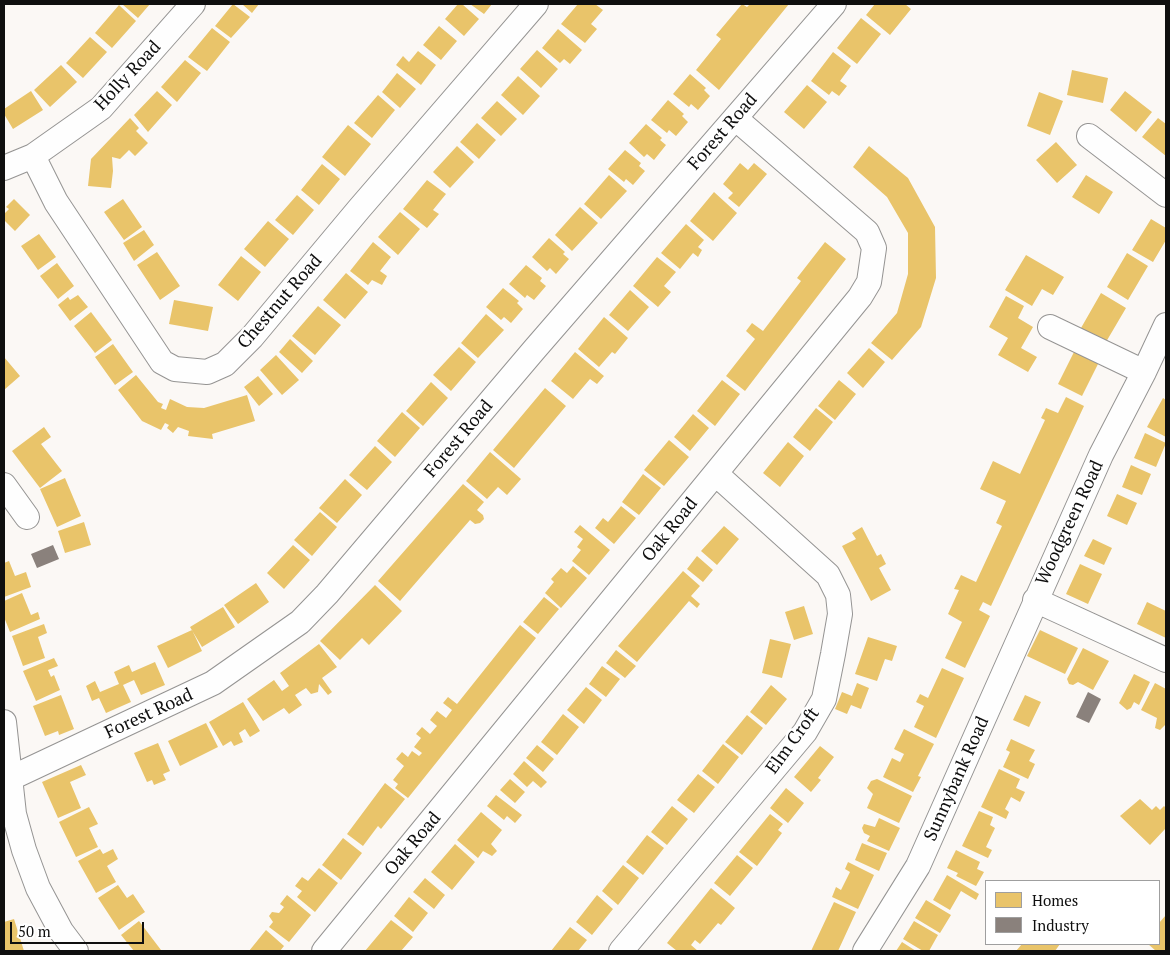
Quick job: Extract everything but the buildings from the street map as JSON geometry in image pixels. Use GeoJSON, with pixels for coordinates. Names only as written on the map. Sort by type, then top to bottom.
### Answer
{"type":"FeatureCollection","features":[{"type":"Feature","properties":{"kind":"street","name":"Holly Road"},"geometry":{"type":"LineString","coordinates":[[4,168],[33,156],[101,108],[193,4]]}},
{"type":"Feature","properties":{"kind":"street","name":"Chestnut Road"},"geometry":{"type":"LineString","coordinates":[[33,156],[56,202],[162,362],[175,369],[207,372],[225,364],[252,337],[359,208],[536,4]]}},
{"type":"Feature","properties":{"kind":"street","name":"Forest Road"},"geometry":{"type":"LineString","coordinates":[[10,780],[213,683],[300,622],[327,594],[834,4]]}},
{"type":"Feature","properties":{"kind":"street","name":"Oak Road"},"geometry":{"type":"LineString","coordinates":[[324,951],[716,474],[860,297],[869,282],[874,248],[867,232],[735,118]]}},
{"type":"Feature","properties":{"kind":"street"},"geometry":{"type":"LineString","coordinates":[[1089,136],[1166,195]]}},
{"type":"Feature","properties":{"kind":"street","name":"Woodgreen Road"},"geometry":{"type":"LineString","coordinates":[[1166,325],[1101,455],[1035,600],[1166,660]]}},
{"type":"Feature","properties":{"kind":"street"},"geometry":{"type":"LineString","coordinates":[[1050,327],[1144,372]]}},
{"type":"Feature","properties":{"kind":"street","name":"Elm Croft"},"geometry":{"type":"LineString","coordinates":[[622,951],[805,732],[824,699],[833,654],[840,614],[838,595],[828,575],[716,474]]}},
{"type":"Feature","properties":{"kind":"street"},"geometry":{"type":"LineString","coordinates":[[4,485],[27,517]]}},
{"type":"Feature","properties":{"kind":"street","name":"Sunnybank Road"},"geometry":{"type":"LineString","coordinates":[[865,951],[918,866],[1035,600]]}},
{"type":"Feature","properties":{"kind":"street"},"geometry":{"type":"LineString","coordinates":[[4,722],[17,823],[38,888],[61,931],[76,951]]}}]}
